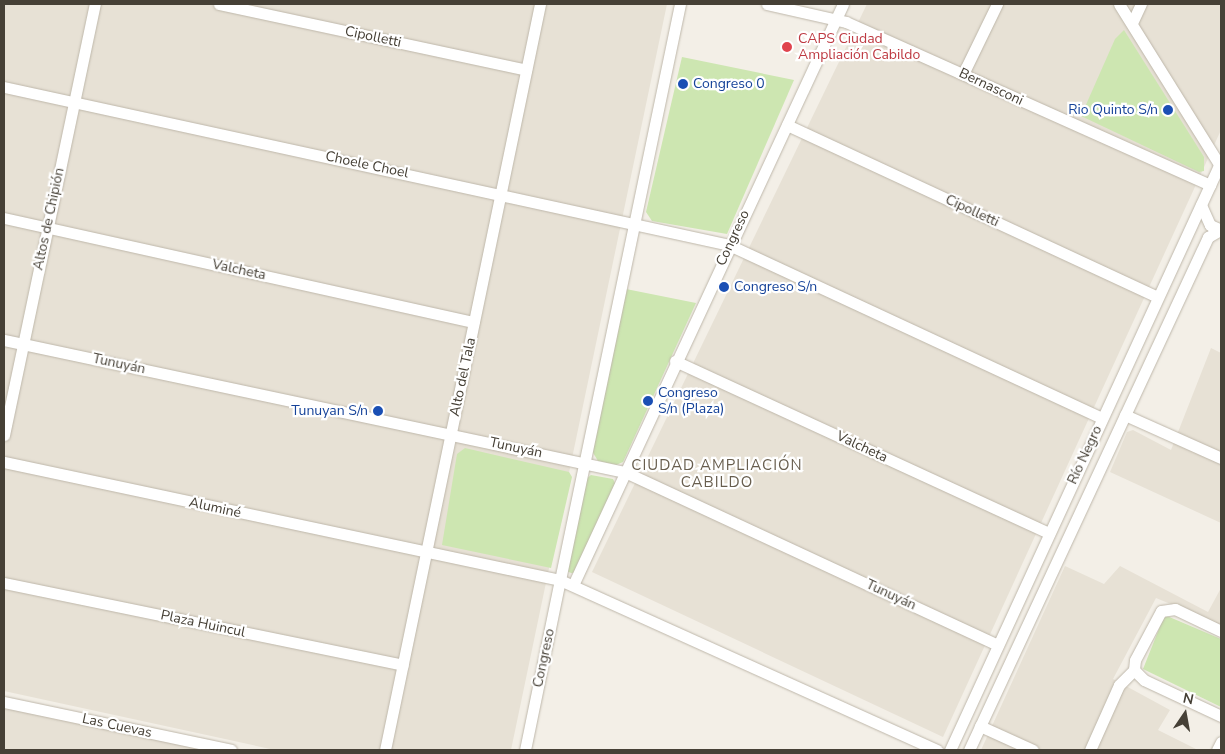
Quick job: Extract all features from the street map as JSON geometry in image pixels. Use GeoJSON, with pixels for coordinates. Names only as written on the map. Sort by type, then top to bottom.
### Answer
{"type":"FeatureCollection","features":[{"type":"Feature","properties":{"kind":"street","name":"Altos de Chipión"},"geometry":{"type":"LineString","coordinates":[[4,435],[95,4]]}},
{"type":"Feature","properties":{"kind":"street","name":"Cipolletti"},"geometry":{"type":"LineString","coordinates":[[219,4],[526,70]]}},
{"type":"Feature","properties":{"kind":"street","name":"Alto del Tala"},"geometry":{"type":"LineString","coordinates":[[385,750],[540,4]]}},
{"type":"Feature","properties":{"kind":"street","name":"Congreso"},"geometry":{"type":"LineString","coordinates":[[525,750],[583,462],[680,4]]}},
{"type":"Feature","properties":{"kind":"street","name":"Bernasconi"},"geometry":{"type":"LineString","coordinates":[[767,4],[836,18],[1210,185]]}},
{"type":"Feature","properties":{"kind":"street","name":"Congreso"},"geometry":{"type":"LineString","coordinates":[[574,583],[675,361],[843,4]]}},
{"type":"Feature","properties":{"kind":"street"},"geometry":{"type":"LineString","coordinates":[[963,74],[997,4]]}},
{"type":"Feature","properties":{"kind":"street"},"geometry":{"type":"LineString","coordinates":[[1119,4],[1221,164]]}},
{"type":"Feature","properties":{"kind":"street"},"geometry":{"type":"LineString","coordinates":[[1132,23],[1141,4]]}},
{"type":"Feature","properties":{"kind":"street","name":"Choele Choel"},"geometry":{"type":"LineString","coordinates":[[4,87],[501,193],[729,245],[1102,418]]}},
{"type":"Feature","properties":{"kind":"street","name":"Cipolletti"},"geometry":{"type":"LineString","coordinates":[[787,125],[1157,297]]}},
{"type":"Feature","properties":{"kind":"street","name":"Río Negro"},"geometry":{"type":"LineString","coordinates":[[950,750],[1157,297],[1221,164]]}},
{"type":"Feature","properties":{"kind":"street"},"geometry":{"type":"LineString","coordinates":[[1210,185],[1221,179]]}},
{"type":"Feature","properties":{"kind":"street"},"geometry":{"type":"LineString","coordinates":[[1201,205],[1210,225],[1221,230]]}},
{"type":"Feature","properties":{"kind":"street","name":"Valcheta"},"geometry":{"type":"LineString","coordinates":[[4,218],[474,322]]}},
{"type":"Feature","properties":{"kind":"street","name":"Río Negro"},"geometry":{"type":"LineString","coordinates":[[969,750],[1208,237],[1221,230]]}},
{"type":"Feature","properties":{"kind":"street","name":"Tunuyán"},"geometry":{"type":"LineString","coordinates":[[4,340],[625,472],[998,644]]}},
{"type":"Feature","properties":{"kind":"street","name":"Valcheta"},"geometry":{"type":"LineString","coordinates":[[675,361],[1049,533]]}},
{"type":"Feature","properties":{"kind":"street"},"geometry":{"type":"LineString","coordinates":[[1125,415],[1221,458]]}},
{"type":"Feature","properties":{"kind":"street","name":"Aluminé"},"geometry":{"type":"LineString","coordinates":[[4,462],[560,580]]}},
{"type":"Feature","properties":{"kind":"street"},"geometry":{"type":"LineString","coordinates":[[560,580],[574,583],[937,750]]}},
{"type":"Feature","properties":{"kind":"street","name":"Plaza Huincul"},"geometry":{"type":"LineString","coordinates":[[4,583],[403,665]]}},
{"type":"Feature","properties":{"kind":"street"},"geometry":{"type":"LineString","coordinates":[[1090,750],[1119,685],[1134,670],[1136,660],[1161,611],[1175,609],[1221,631]]}},
{"type":"Feature","properties":{"kind":"street"},"geometry":{"type":"LineString","coordinates":[[1134,670],[1144,680],[1221,716]]}},
{"type":"Feature","properties":{"kind":"street","name":"Las Cuevas"},"geometry":{"type":"LineString","coordinates":[[4,702],[231,750]]}},
{"type":"Feature","properties":{"kind":"street"},"geometry":{"type":"LineString","coordinates":[[980,726],[1033,750]]}},
{"type":"Feature","properties":{"kind":"street"},"geometry":{"type":"LineString","coordinates":[[1217,750],[1221,742]]}},
{"type":"Feature","properties":{"kind":"shaded area"},"geometry":{"type":"Polygon","coordinates":[[[4,4],[667,4],[511,750],[275,750],[4,691],[4,4]]]}},
{"type":"Feature","properties":{"kind":"shaded area"},"geometry":{"type":"Polygon","coordinates":[[[867,4],[1221,4],[1221,130],[943,737],[592,572],[867,4]]]}},
{"type":"Feature","properties":{"kind":"shaded area"},"geometry":{"type":"Polygon","coordinates":[[[1211,348],[1221,353],[1221,523],[1110,472],[1127,432],[1133,430],[1171,450],[1211,348]]]}},
{"type":"Feature","properties":{"kind":"shaded area"},"geometry":{"type":"Polygon","coordinates":[[[1065,566],[1104,584],[1120,566],[1208,612],[1221,588],[1221,625],[1156,598],[1113,679],[1170,710],[1158,730],[1198,750],[981,750],[1065,566]]]}},
{"type":"Feature","properties":{"kind":"shaded area"},"geometry":{"type":"Polygon","coordinates":[[[4,700],[221,750],[4,750],[4,700]]]}},
{"type":"Feature","properties":{"kind":"green space"},"geometry":{"type":"Polygon","coordinates":[[[1124,30],[1204,157],[1204,171],[1199,172],[1081,116],[1115,39],[1124,30]]]}},
{"type":"Feature","properties":{"kind":"green space"},"geometry":{"type":"Polygon","coordinates":[[[682,57],[794,80],[727,234],[652,221],[646,212],[682,57]]]}},
{"type":"Feature","properties":{"kind":"green space"},"geometry":{"type":"Polygon","coordinates":[[[626,289],[696,303],[623,462],[616,465],[598,461],[592,451],[626,289]]]}},
{"type":"Feature","properties":{"kind":"green space"},"geometry":{"type":"Polygon","coordinates":[[[465,448],[569,472],[572,477],[551,568],[442,545],[457,454],[465,448]]]}},
{"type":"Feature","properties":{"kind":"green space"},"geometry":{"type":"Polygon","coordinates":[[[591,475],[613,479],[616,485],[576,573],[571,573],[567,571],[586,479],[591,475]]]}},
{"type":"Feature","properties":{"kind":"green space"},"geometry":{"type":"Polygon","coordinates":[[[1167,616],[1221,639],[1221,707],[1143,669],[1163,619],[1167,616]]]}},
{"type":"Feature","properties":{"kind":"place","name":"CAPS Ciudad Ampliación Cabildo"},"geometry":{"type":"Point","coordinates":[787,47]}},
{"type":"Feature","properties":{"kind":"place","name":"Congreso 0"},"geometry":{"type":"Point","coordinates":[683,84]}},
{"type":"Feature","properties":{"kind":"place","name":"Rio Quinto S/n"},"geometry":{"type":"Point","coordinates":[1168,110]}},
{"type":"Feature","properties":{"kind":"place","name":"Congreso S/n"},"geometry":{"type":"Point","coordinates":[724,287]}},
{"type":"Feature","properties":{"kind":"place","name":"Congreso S/n (Plaza)"},"geometry":{"type":"Point","coordinates":[648,401]}},
{"type":"Feature","properties":{"kind":"place","name":"Tunuyan S/n"},"geometry":{"type":"Point","coordinates":[378,411]}},
{"type":"Feature","properties":{"kind":"district","name":"CIUDAD AMPLIACIÓN CABILDO"},"geometry":{"type":"Point","coordinates":[717,474]}}]}
